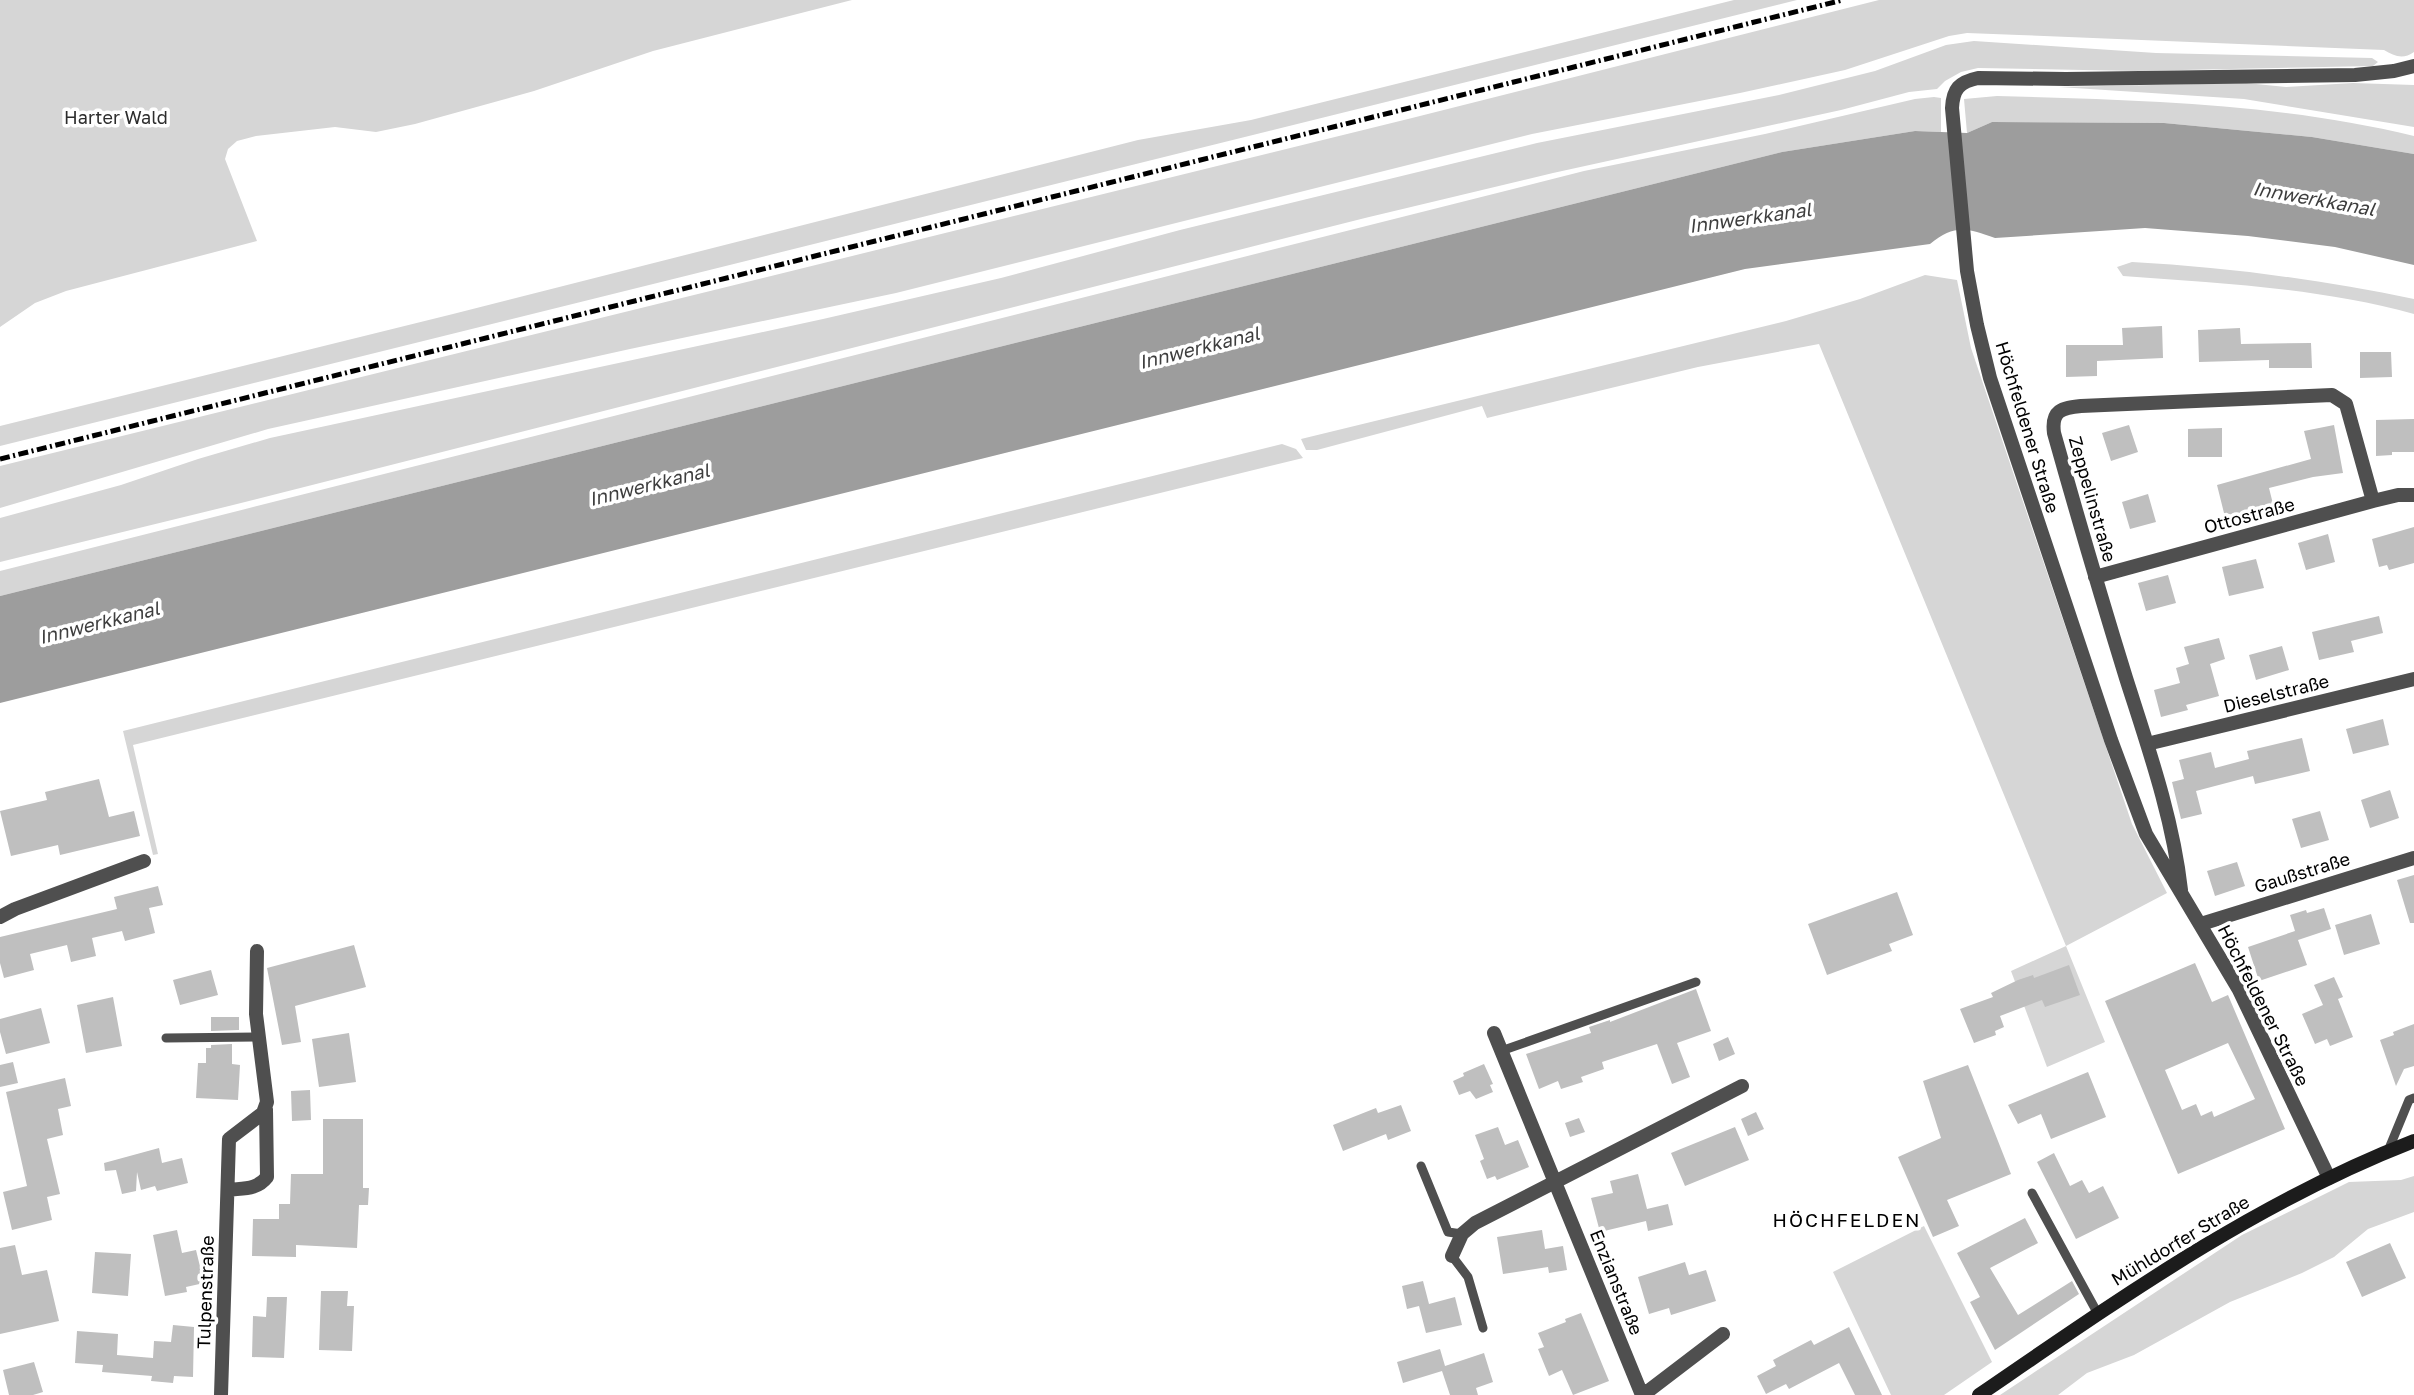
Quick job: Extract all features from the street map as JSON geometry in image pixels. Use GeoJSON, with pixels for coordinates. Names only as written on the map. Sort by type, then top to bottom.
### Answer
{"type":"FeatureCollection","features":[{"type":"Feature","properties":{"kind":"street","name":"Höchfeldener Straße"},"geometry":{"type":"LineString","coordinates":[[2329,1178],[2239,990],[2146,834],[2131,797],[1990,378],[1977,325],[1966,255],[1952,108],[1953,93],[1958,86],[1978,78],[2355,75],[2414,66]]}},
{"type":"Feature","properties":{"kind":"street","name":"Zeppelinstraße"},"geometry":{"type":"LineString","coordinates":[[2181,895],[2177,857],[2147,744],[2054,433],[2053,422],[2056,414],[2071,407],[2332,395],[2346,404],[2373,501]]}},
{"type":"Feature","properties":{"kind":"street","name":"Ottostraße"},"geometry":{"type":"LineString","coordinates":[[2095,577],[2373,501],[2398,495],[2414,495]]}},
{"type":"Feature","properties":{"kind":"street","name":"Dieselstraße"},"geometry":{"type":"LineString","coordinates":[[2147,744],[2414,679]]}},
{"type":"Feature","properties":{"kind":"street","name":"Gaußstraße"},"geometry":{"type":"LineString","coordinates":[[2201,923],[2414,858]]}},
{"type":"Feature","properties":{"kind":"street"},"geometry":{"type":"LineString","coordinates":[[0,917],[144,861]]}},
{"type":"Feature","properties":{"kind":"street"},"geometry":{"type":"LineString","coordinates":[[228,1190],[254,1188],[267,1177],[267,1102],[254,990],[257,951]]}},
{"type":"Feature","properties":{"kind":"street","name":"Enzianstraße"},"geometry":{"type":"LineString","coordinates":[[1494,1033],[1643,1395]]}},
{"type":"Feature","properties":{"kind":"street"},"geometry":{"type":"LineString","coordinates":[[1452,1256],[1462,1234],[1475,1223],[1742,1086]]}},
{"type":"Feature","properties":{"kind":"street","name":"Tulpenstraße"},"geometry":{"type":"LineString","coordinates":[[222,1395],[229,1139],[266,1109]]}},
{"type":"Feature","properties":{"kind":"street","name":"Mühldorfer Straße"},"geometry":{"type":"LineString","coordinates":[[1979,1395],[2222,1234],[2329,1178],[2414,1141]]}},
{"type":"Feature","properties":{"kind":"street"},"geometry":{"type":"LineString","coordinates":[[1643,1395],[1723,1334]]}},
{"type":"Feature","properties":{"kind":"lane"},"geometry":{"type":"LineString","coordinates":[[1501,1051],[1696,982]]}},
{"type":"Feature","properties":{"kind":"lane"},"geometry":{"type":"LineString","coordinates":[[166,1038],[258,1037]]}},
{"type":"Feature","properties":{"kind":"lane"},"geometry":{"type":"LineString","coordinates":[[2388,1151],[2409,1100],[2414,1098]]}},
{"type":"Feature","properties":{"kind":"lane"},"geometry":{"type":"LineString","coordinates":[[1420,1166],[1448,1232],[1462,1234]]}},
{"type":"Feature","properties":{"kind":"lane"},"geometry":{"type":"LineString","coordinates":[[2032,1193],[2098,1314]]}},
{"type":"Feature","properties":{"kind":"lane"},"geometry":{"type":"LineString","coordinates":[[1452,1256],[1468,1277],[1483,1328]]}},
{"type":"Feature","properties":{"kind":"green space","name":"Harter Wald"},"geometry":{"type":"Polygon","coordinates":[[[0,0],[852,0],[653,51],[534,91],[415,124],[376,132],[335,127],[256,136],[237,141],[228,149],[225,159],[257,241],[66,291],[35,303],[0,327],[0,0]]]}},
{"type":"Feature","properties":{"kind":"green space"},"geometry":{"type":"Polygon","coordinates":[[[1734,0],[1797,0],[0,446],[0,426],[1138,140],[1251,120],[1734,0]]]}},
{"type":"Feature","properties":{"kind":"green space"},"geometry":{"type":"Polygon","coordinates":[[[1879,0],[2414,0],[2414,52],[2402,56],[2384,50],[1967,33],[1949,36],[1845,70],[1532,134],[896,293],[268,429],[0,508],[0,466],[1412,118],[1879,0]]]}},
{"type":"Feature","properties":{"kind":"green space"},"geometry":{"type":"Polygon","coordinates":[[[1974,41],[2156,53],[2372,58],[2378,62],[2373,66],[2135,71],[1978,68],[1961,72],[1937,89],[1909,92],[1841,110],[1553,173],[1365,218],[0,562],[0,518],[121,485],[270,438],[1001,278],[1180,230],[1537,143],[1779,95],[1875,71],[1946,45],[1974,41]]]}},
{"type":"Feature","properties":{"kind":"green space"},"geometry":{"type":"Polygon","coordinates":[[[2246,83],[2286,87],[2353,83],[2414,85],[2414,127],[2244,99],[2059,87],[2246,83]]]}},
{"type":"Feature","properties":{"kind":"green space"},"geometry":{"type":"Polygon","coordinates":[[[1997,96],[2207,105],[2311,116],[2414,136],[2414,154],[2312,137],[2164,123],[1992,122],[1967,133],[1964,99],[1997,96]]]}},
{"type":"Feature","properties":{"kind":"green space"},"geometry":{"type":"Polygon","coordinates":[[[1934,97],[1941,98],[1941,132],[1915,131],[1782,152],[0,596],[0,571],[1584,171],[1934,97]]]}},
{"type":"Feature","properties":{"kind":"green space"},"geometry":{"type":"Polygon","coordinates":[[[2132,262],[2239,271],[2379,292],[2414,299],[2414,314],[2306,292],[2123,276],[2117,267],[2132,262]]]}},
{"type":"Feature","properties":{"kind":"green space"},"geometry":{"type":"Polygon","coordinates":[[[1925,275],[1957,280],[1971,348],[2132,824],[2167,893],[2066,946],[1819,344],[1698,367],[1487,418],[1482,406],[1317,450],[1306,450],[1301,439],[1786,321],[1860,299],[1925,275]]]}},
{"type":"Feature","properties":{"kind":"green space"},"geometry":{"type":"Polygon","coordinates":[[[1282,444],[1296,449],[1303,458],[133,745],[158,854],[153,855],[123,731],[1282,444]]]}},
{"type":"Feature","properties":{"kind":"green space"},"geometry":{"type":"Polygon","coordinates":[[[2066,946],[2105,1042],[2047,1067],[2011,971],[2066,946]]]}},
{"type":"Feature","properties":{"kind":"green space"},"geometry":{"type":"Polygon","coordinates":[[[2414,1176],[2414,1212],[2368,1229],[2334,1257],[2230,1302],[2134,1355],[2087,1373],[2058,1395],[2000,1395],[2242,1235],[2349,1182],[2401,1180],[2414,1176]]]}},
{"type":"Feature","properties":{"kind":"green space"},"geometry":{"type":"Polygon","coordinates":[[[1924,1226],[1992,1362],[1944,1395],[1891,1395],[1833,1272],[1924,1226]]]}},
{"type":"Feature","properties":{"kind":"water","name":"Innwerkkanal"},"geometry":{"type":"Polygon","coordinates":[[[1992,122],[2164,123],[2312,137],[2414,154],[2414,265],[2335,247],[2248,236],[2145,228],[1995,238],[1968,230],[1954,231],[1930,244],[1745,269],[0,703],[0,596],[1782,152],[1915,131],[1967,133],[1992,122]]]}},
{"type":"Feature","properties":{"kind":"building"},"geometry":{"type":"Polygon","coordinates":[[[2162,326],[2163,358],[2097,361],[2097,376],[2066,377],[2066,345],[2123,345],[2122,328],[2162,326]]]}},
{"type":"Feature","properties":{"kind":"building"},"geometry":{"type":"Polygon","coordinates":[[[2240,328],[2241,344],[2311,343],[2312,368],[2269,368],[2269,360],[2199,362],[2198,330],[2240,328]]]}},
{"type":"Feature","properties":{"kind":"building"},"geometry":{"type":"Polygon","coordinates":[[[2360,352],[2391,352],[2392,377],[2360,378],[2360,352]]]}},
{"type":"Feature","properties":{"kind":"building"},"geometry":{"type":"Polygon","coordinates":[[[2414,419],[2414,452],[2392,452],[2392,455],[2376,456],[2376,420],[2414,419]]]}},
{"type":"Feature","properties":{"kind":"building"},"geometry":{"type":"Polygon","coordinates":[[[2129,425],[2138,452],[2111,461],[2102,433],[2129,425]]]}},
{"type":"Feature","properties":{"kind":"building"},"geometry":{"type":"Polygon","coordinates":[[[2334,425],[2343,473],[2269,488],[2273,504],[2225,517],[2217,485],[2311,459],[2304,431],[2334,425]]]}},
{"type":"Feature","properties":{"kind":"building"},"geometry":{"type":"Polygon","coordinates":[[[2222,428],[2222,457],[2188,457],[2188,429],[2222,428]]]}},
{"type":"Feature","properties":{"kind":"building"},"geometry":{"type":"Polygon","coordinates":[[[2148,494],[2156,522],[2130,529],[2122,502],[2148,494]]]}},
{"type":"Feature","properties":{"kind":"building"},"geometry":{"type":"Polygon","coordinates":[[[2414,527],[2414,563],[2389,570],[2387,565],[2379,567],[2372,539],[2414,527]]]}},
{"type":"Feature","properties":{"kind":"building"},"geometry":{"type":"Polygon","coordinates":[[[2328,534],[2335,562],[2306,570],[2298,543],[2328,534]]]}},
{"type":"Feature","properties":{"kind":"building"},"geometry":{"type":"Polygon","coordinates":[[[2256,559],[2264,588],[2229,596],[2222,567],[2256,559]]]}},
{"type":"Feature","properties":{"kind":"building"},"geometry":{"type":"Polygon","coordinates":[[[2168,575],[2176,603],[2146,611],[2138,583],[2168,575]]]}},
{"type":"Feature","properties":{"kind":"building"},"geometry":{"type":"Polygon","coordinates":[[[2379,616],[2383,633],[2351,641],[2354,652],[2319,660],[2312,632],[2379,616]]]}},
{"type":"Feature","properties":{"kind":"building"},"geometry":{"type":"Polygon","coordinates":[[[2219,638],[2225,659],[2210,664],[2219,696],[2186,705],[2188,710],[2161,717],[2154,690],[2180,683],[2176,668],[2189,664],[2184,647],[2219,638]]]}},
{"type":"Feature","properties":{"kind":"building"},"geometry":{"type":"Polygon","coordinates":[[[2282,646],[2289,670],[2256,680],[2249,655],[2282,646]]]}},
{"type":"Feature","properties":{"kind":"building"},"geometry":{"type":"Polygon","coordinates":[[[2383,719],[2389,745],[2353,754],[2346,729],[2383,719]]]}},
{"type":"Feature","properties":{"kind":"building"},"geometry":{"type":"Polygon","coordinates":[[[2302,738],[2310,771],[2255,784],[2253,776],[2196,791],[2202,814],[2181,819],[2172,782],[2184,779],[2179,760],[2211,752],[2215,768],[2249,759],[2247,751],[2302,738]]]}},
{"type":"Feature","properties":{"kind":"building"},"geometry":{"type":"Polygon","coordinates":[[[99,779],[109,817],[134,811],[140,836],[60,855],[58,845],[11,856],[0,811],[47,800],[45,792],[99,779]]]}},
{"type":"Feature","properties":{"kind":"building"},"geometry":{"type":"Polygon","coordinates":[[[2390,790],[2399,818],[2370,828],[2361,800],[2390,790]]]}},
{"type":"Feature","properties":{"kind":"building"},"geometry":{"type":"Polygon","coordinates":[[[2320,811],[2329,840],[2301,848],[2292,819],[2320,811]]]}},
{"type":"Feature","properties":{"kind":"building"},"geometry":{"type":"Polygon","coordinates":[[[2237,862],[2245,886],[2215,896],[2207,871],[2237,862]]]}},
{"type":"Feature","properties":{"kind":"building"},"geometry":{"type":"Polygon","coordinates":[[[2414,875],[2414,923],[2410,923],[2397,880],[2414,875]]]}},
{"type":"Feature","properties":{"kind":"building"},"geometry":{"type":"Polygon","coordinates":[[[158,886],[163,905],[149,908],[155,933],[125,941],[122,931],[92,938],[96,956],[71,962],[67,945],[30,954],[34,970],[4,978],[0,963],[0,937],[117,909],[114,897],[158,886]]]}},
{"type":"Feature","properties":{"kind":"building"},"geometry":{"type":"Polygon","coordinates":[[[1897,892],[1913,935],[1889,944],[1892,951],[1827,975],[1808,924],[1897,892]]]}},
{"type":"Feature","properties":{"kind":"building"},"geometry":{"type":"Polygon","coordinates":[[[2324,908],[2331,929],[2298,940],[2307,965],[2259,981],[2248,947],[2295,931],[2290,915],[2324,908]]]}},
{"type":"Feature","properties":{"kind":"building"},"geometry":{"type":"Polygon","coordinates":[[[2371,914],[2380,944],[2344,955],[2335,925],[2371,914]]]}},
{"type":"Feature","properties":{"kind":"building"},"geometry":{"type":"Polygon","coordinates":[[[354,945],[366,987],[295,1006],[301,1042],[282,1045],[267,968],[354,945]]]}},
{"type":"Feature","properties":{"kind":"building"},"geometry":{"type":"Polygon","coordinates":[[[2195,963],[2212,1002],[2228,995],[2285,1129],[2178,1174],[2105,1001],[2195,963]],[[2228,1043],[2165,1070],[2182,1110],[2196,1104],[2201,1116],[2212,1111],[2214,1117],[2255,1099],[2228,1043]]]}},
{"type":"Feature","properties":{"kind":"building"},"geometry":{"type":"Polygon","coordinates":[[[2069,965],[2080,995],[2045,1007],[2042,1000],[2000,1016],[2004,1027],[1995,1031],[1996,1035],[1974,1043],[1960,1009],[1993,997],[1991,993],[2018,980],[2033,975],[2034,978],[2069,965]]]}},
{"type":"Feature","properties":{"kind":"building"},"geometry":{"type":"Polygon","coordinates":[[[211,970],[218,995],[180,1005],[173,980],[211,970]]]}},
{"type":"Feature","properties":{"kind":"building"},"geometry":{"type":"Polygon","coordinates":[[[2334,977],[2343,997],[2338,999],[2353,1037],[2330,1046],[2327,1039],[2315,1044],[2302,1014],[2323,1005],[2314,985],[2334,977]]]}},
{"type":"Feature","properties":{"kind":"building"},"geometry":{"type":"Polygon","coordinates":[[[1696,989],[1711,1031],[1677,1043],[1690,1077],[1672,1084],[1657,1044],[1602,1062],[1604,1069],[1581,1077],[1583,1082],[1561,1089],[1558,1081],[1539,1089],[1526,1054],[1591,1033],[1589,1027],[1610,1022],[1696,989]]]}},
{"type":"Feature","properties":{"kind":"building"},"geometry":{"type":"Polygon","coordinates":[[[113,997],[122,1046],[86,1053],[77,1005],[113,997]]]}},
{"type":"Feature","properties":{"kind":"building"},"geometry":{"type":"Polygon","coordinates":[[[41,1008],[50,1043],[6,1054],[0,1032],[0,1019],[41,1008]]]}},
{"type":"Feature","properties":{"kind":"building"},"geometry":{"type":"Polygon","coordinates":[[[211,1017],[239,1017],[239,1030],[211,1031],[211,1017]]]}},
{"type":"Feature","properties":{"kind":"building"},"geometry":{"type":"Polygon","coordinates":[[[2414,1024],[2414,1066],[2404,1069],[2396,1086],[2380,1040],[2414,1024]]]}},
{"type":"Feature","properties":{"kind":"building"},"geometry":{"type":"Polygon","coordinates":[[[349,1033],[356,1082],[319,1087],[312,1039],[349,1033]]]}},
{"type":"Feature","properties":{"kind":"building"},"geometry":{"type":"Polygon","coordinates":[[[1728,1037],[1735,1054],[1719,1061],[1713,1044],[1728,1037]]]}},
{"type":"Feature","properties":{"kind":"building"},"geometry":{"type":"Polygon","coordinates":[[[232,1044],[232,1064],[240,1065],[238,1100],[196,1098],[198,1063],[206,1063],[206,1048],[211,1048],[211,1045],[232,1044]]]}},
{"type":"Feature","properties":{"kind":"building"},"geometry":{"type":"Polygon","coordinates":[[[13,1062],[18,1083],[0,1087],[0,1065],[13,1062]]]}},
{"type":"Feature","properties":{"kind":"building"},"geometry":{"type":"Polygon","coordinates":[[[1484,1064],[1493,1084],[1490,1085],[1493,1092],[1476,1099],[1470,1091],[1459,1095],[1453,1081],[1464,1076],[1463,1073],[1484,1064]]]}},
{"type":"Feature","properties":{"kind":"building"},"geometry":{"type":"Polygon","coordinates":[[[1968,1065],[2011,1174],[1947,1200],[1959,1226],[1933,1237],[1898,1157],[1941,1138],[1923,1081],[1968,1065]]]}},
{"type":"Feature","properties":{"kind":"building"},"geometry":{"type":"Polygon","coordinates":[[[2088,1072],[2106,1117],[2051,1139],[2041,1114],[2018,1124],[2008,1105],[2088,1072]]]}},
{"type":"Feature","properties":{"kind":"building"},"geometry":{"type":"Polygon","coordinates":[[[65,1078],[71,1106],[58,1109],[63,1135],[47,1139],[60,1194],[47,1197],[52,1220],[12,1230],[3,1192],[27,1186],[6,1092],[65,1078]]]}},
{"type":"Feature","properties":{"kind":"building"},"geometry":{"type":"Polygon","coordinates":[[[310,1090],[311,1120],[292,1121],[291,1091],[310,1090]]]}},
{"type":"Feature","properties":{"kind":"building"},"geometry":{"type":"Polygon","coordinates":[[[1401,1105],[1411,1131],[1388,1140],[1386,1134],[1343,1151],[1333,1125],[1376,1108],[1378,1113],[1401,1105]]]}},
{"type":"Feature","properties":{"kind":"building"},"geometry":{"type":"Polygon","coordinates":[[[1756,1112],[1764,1129],[1748,1136],[1741,1119],[1756,1112]]]}},
{"type":"Feature","properties":{"kind":"building"},"geometry":{"type":"Polygon","coordinates":[[[1579,1118],[1585,1132],[1570,1137],[1565,1123],[1579,1118]]]}},
{"type":"Feature","properties":{"kind":"building"},"geometry":{"type":"Polygon","coordinates":[[[323,1119],[363,1119],[363,1188],[369,1188],[368,1205],[359,1205],[357,1248],[296,1245],[296,1257],[252,1256],[253,1219],[279,1219],[279,1204],[290,1204],[291,1174],[323,1174],[323,1119]]]}},
{"type":"Feature","properties":{"kind":"building"},"geometry":{"type":"Polygon","coordinates":[[[1498,1127],[1505,1145],[1518,1140],[1529,1167],[1497,1180],[1495,1176],[1487,1179],[1480,1161],[1484,1159],[1475,1135],[1498,1127]]]}},
{"type":"Feature","properties":{"kind":"building"},"geometry":{"type":"Polygon","coordinates":[[[1735,1127],[1749,1160],[1685,1186],[1671,1153],[1735,1127]]]}},
{"type":"Feature","properties":{"kind":"building"},"geometry":{"type":"Polygon","coordinates":[[[159,1148],[162,1163],[182,1158],[188,1183],[157,1191],[155,1186],[141,1190],[137,1172],[136,1191],[122,1194],[116,1170],[105,1171],[104,1163],[159,1148]]]}},
{"type":"Feature","properties":{"kind":"building"},"geometry":{"type":"Polygon","coordinates":[[[2054,1153],[2070,1186],[2082,1180],[2089,1193],[2103,1186],[2119,1218],[2076,1239],[2037,1162],[2054,1153]]]}},
{"type":"Feature","properties":{"kind":"building"},"geometry":{"type":"Polygon","coordinates":[[[1638,1174],[1647,1209],[1668,1204],[1673,1225],[1648,1231],[1646,1221],[1600,1232],[1591,1198],[1613,1193],[1610,1181],[1638,1174]]]}},
{"type":"Feature","properties":{"kind":"building"},"geometry":{"type":"Polygon","coordinates":[[[2025,1218],[2038,1243],[1990,1268],[2018,1315],[2072,1281],[2079,1294],[1995,1350],[1970,1302],[1980,1297],[1957,1253],[2025,1218]]]}},
{"type":"Feature","properties":{"kind":"building"},"geometry":{"type":"Polygon","coordinates":[[[177,1230],[182,1253],[196,1250],[204,1283],[186,1287],[187,1292],[165,1296],[153,1235],[177,1230]]]}},
{"type":"Feature","properties":{"kind":"building"},"geometry":{"type":"Polygon","coordinates":[[[1542,1230],[1545,1249],[1563,1246],[1567,1270],[1549,1273],[1548,1267],[1503,1274],[1497,1237],[1542,1230]]]}},
{"type":"Feature","properties":{"kind":"building"},"geometry":{"type":"Polygon","coordinates":[[[2390,1243],[2406,1278],[2362,1297],[2346,1262],[2390,1243]]]}},
{"type":"Feature","properties":{"kind":"building"},"geometry":{"type":"Polygon","coordinates":[[[15,1245],[22,1275],[47,1270],[59,1321],[0,1334],[0,1248],[15,1245]]]}},
{"type":"Feature","properties":{"kind":"building"},"geometry":{"type":"Polygon","coordinates":[[[95,1252],[131,1254],[128,1296],[92,1293],[95,1252]]]}},
{"type":"Feature","properties":{"kind":"building"},"geometry":{"type":"Polygon","coordinates":[[[1685,1262],[1689,1275],[1706,1270],[1716,1301],[1671,1315],[1669,1308],[1649,1314],[1638,1277],[1685,1262]]]}},
{"type":"Feature","properties":{"kind":"building"},"geometry":{"type":"Polygon","coordinates":[[[1423,1281],[1429,1304],[1455,1297],[1462,1325],[1426,1333],[1419,1306],[1407,1309],[1402,1286],[1423,1281]]]}},
{"type":"Feature","properties":{"kind":"building"},"geometry":{"type":"Polygon","coordinates":[[[321,1291],[348,1291],[347,1306],[354,1306],[352,1351],[319,1350],[321,1291]]]}},
{"type":"Feature","properties":{"kind":"building"},"geometry":{"type":"Polygon","coordinates":[[[267,1297],[287,1297],[284,1358],[252,1357],[253,1316],[266,1317],[267,1297]]]}},
{"type":"Feature","properties":{"kind":"building"},"geometry":{"type":"Polygon","coordinates":[[[1581,1313],[1609,1381],[1573,1395],[1562,1370],[1549,1376],[1538,1349],[1544,1347],[1538,1333],[1581,1313]]]}},
{"type":"Feature","properties":{"kind":"building"},"geometry":{"type":"Polygon","coordinates":[[[173,1325],[194,1327],[193,1377],[174,1376],[173,1383],[151,1381],[152,1376],[102,1372],[103,1365],[75,1363],[77,1331],[118,1334],[117,1355],[153,1358],[154,1341],[171,1342],[173,1325]]]}},
{"type":"Feature","properties":{"kind":"building"},"geometry":{"type":"Polygon","coordinates":[[[1849,1327],[1882,1395],[1855,1395],[1839,1363],[1789,1389],[1786,1384],[1766,1394],[1757,1376],[1776,1366],[1773,1360],[1811,1340],[1814,1345],[1849,1327]]]}},
{"type":"Feature","properties":{"kind":"building"},"geometry":{"type":"Polygon","coordinates":[[[1440,1349],[1445,1366],[1484,1353],[1493,1382],[1476,1388],[1478,1395],[1450,1395],[1442,1371],[1403,1383],[1397,1362],[1440,1349]]]}},
{"type":"Feature","properties":{"kind":"building"},"geometry":{"type":"Polygon","coordinates":[[[34,1362],[43,1392],[33,1395],[9,1395],[3,1370],[34,1362]]]}},
{"type":"Feature","properties":{"kind":"railway"},"geometry":{"type":"LineString","coordinates":[[0,459],[1843,0]]}},
{"type":"Feature","properties":{"kind":"district","name":"HÖCHFELDEN"},"geometry":{"type":"Point","coordinates":[1847,1219]}}]}
